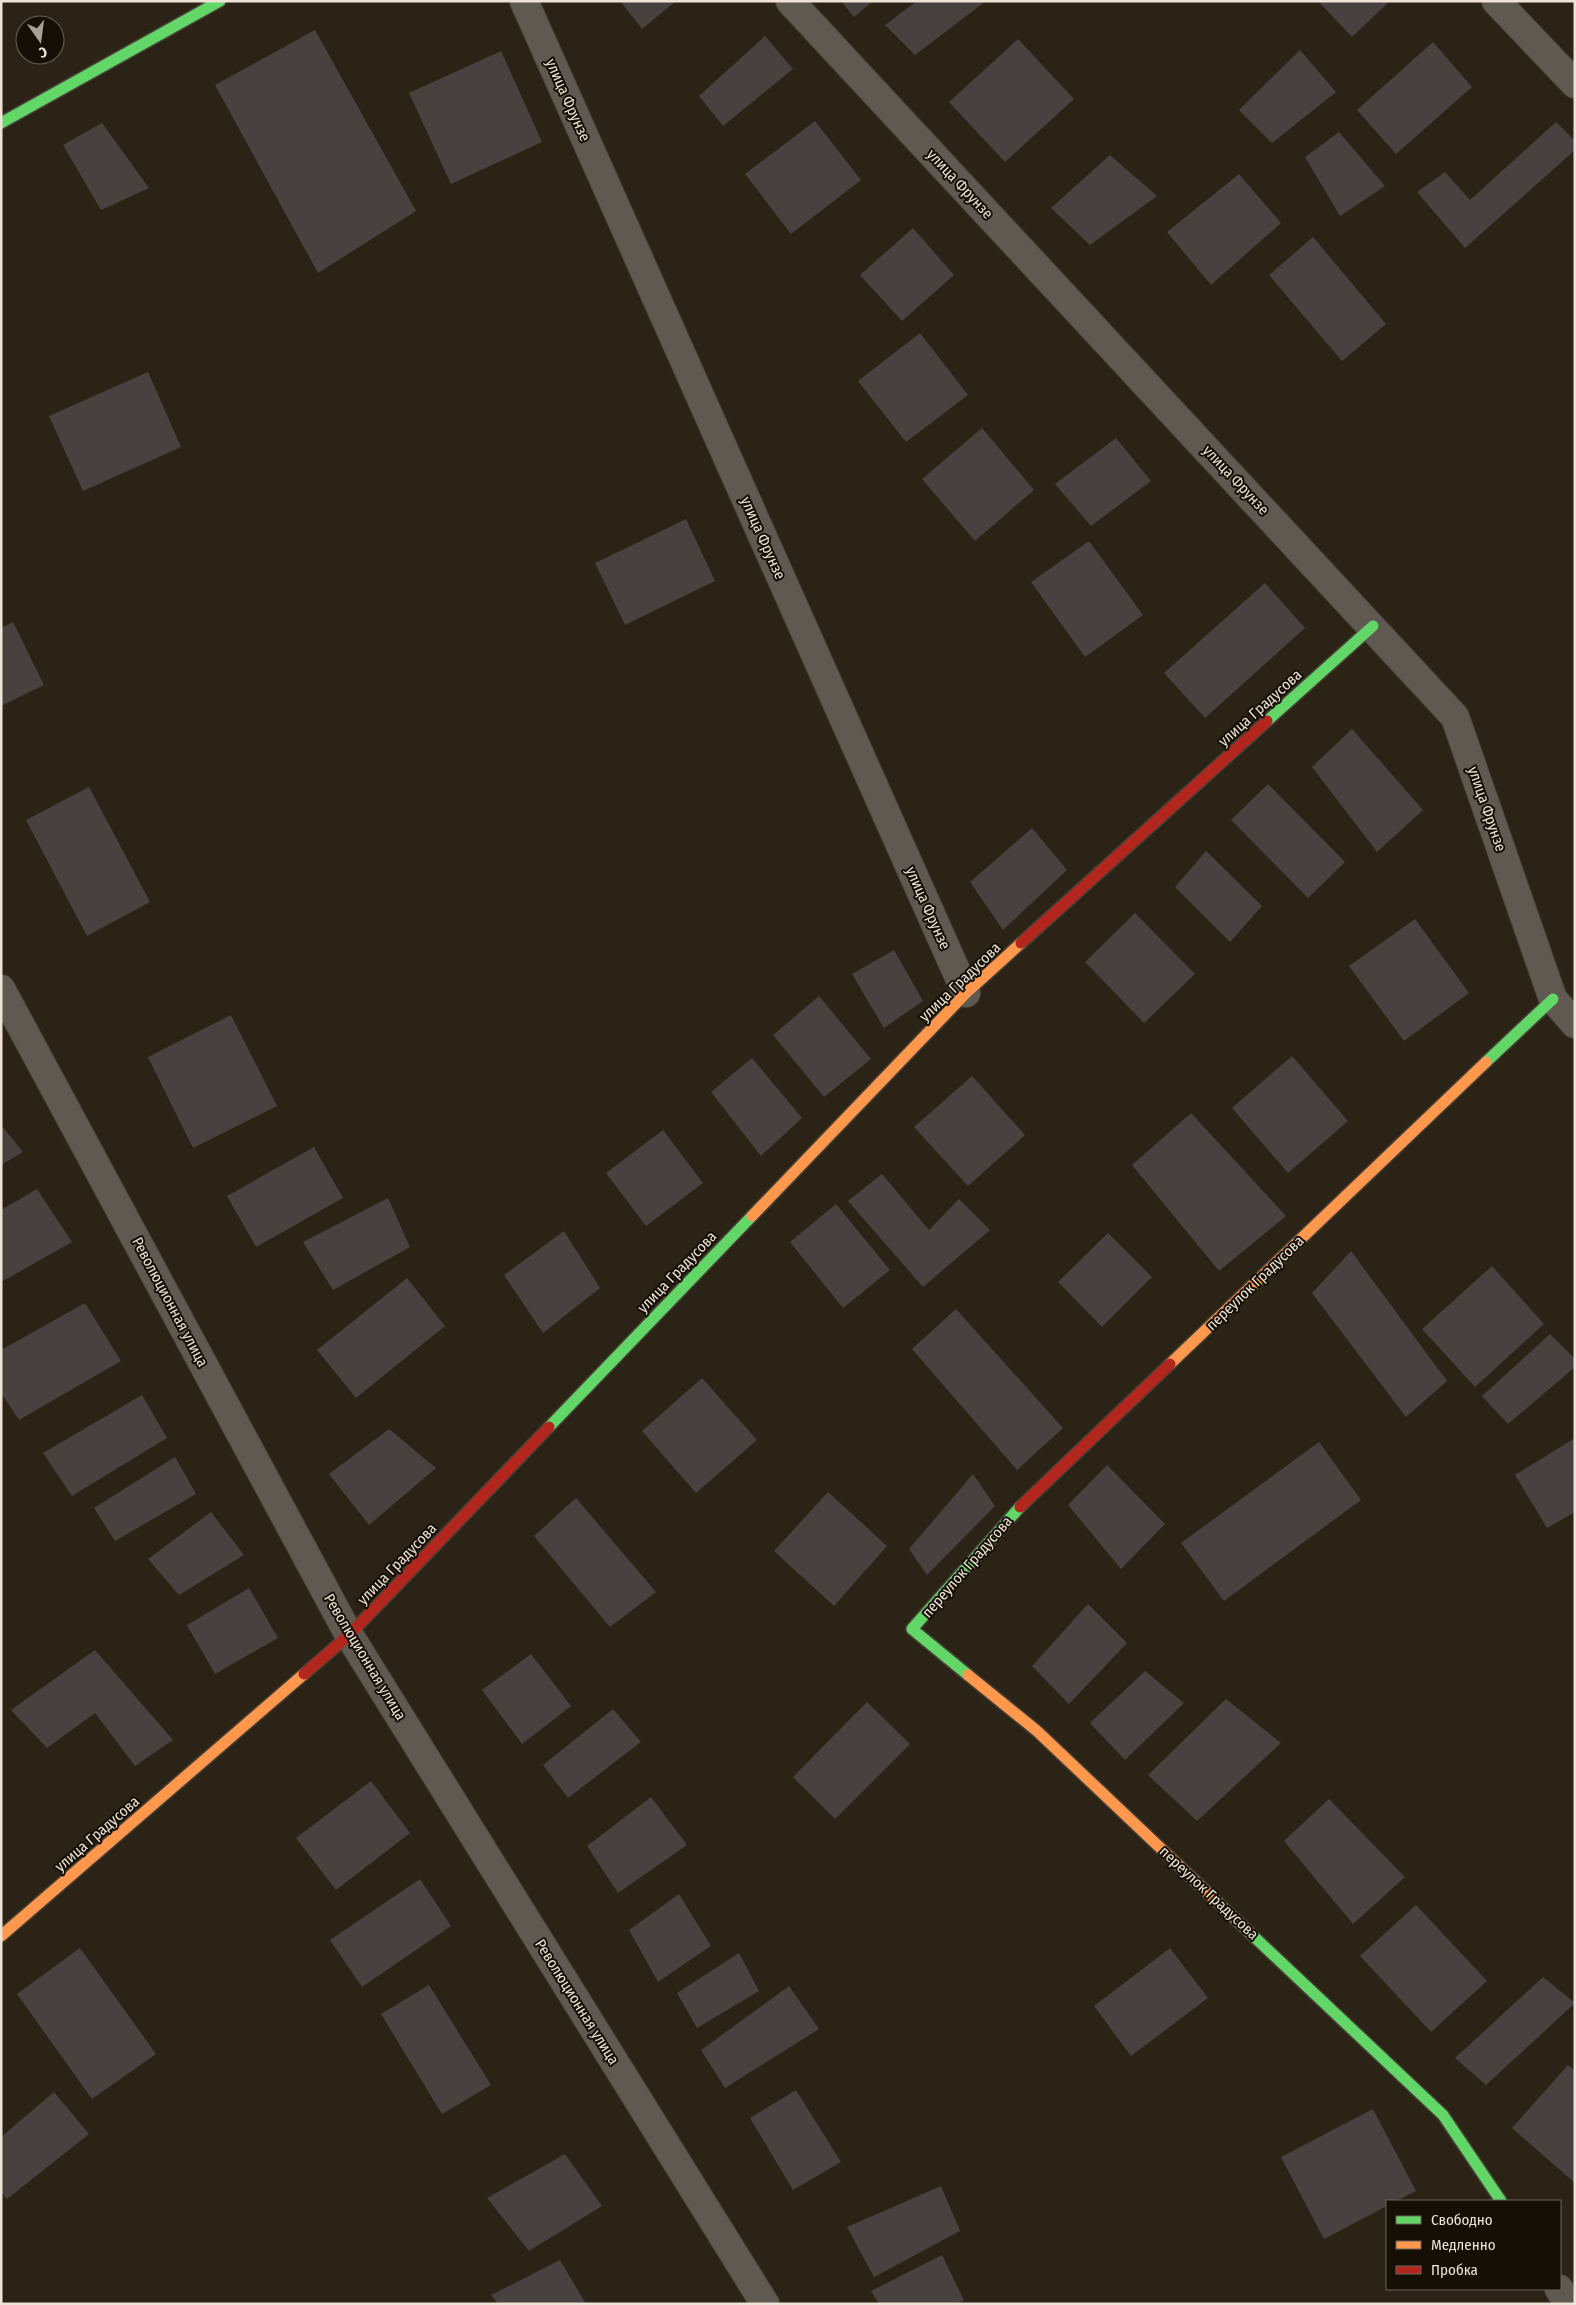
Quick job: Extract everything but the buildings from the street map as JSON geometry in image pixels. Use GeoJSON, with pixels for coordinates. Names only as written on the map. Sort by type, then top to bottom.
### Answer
{"type":"FeatureCollection","features":[{"type":"Feature","properties":{"kind":"street"},"geometry":{"type":"LineString","coordinates":[[1,123],[220,1]]}},
{"type":"Feature","properties":{"kind":"street","name":"улица Фрунзе"},"geometry":{"type":"LineString","coordinates":[[524,1],[966,993]]}},
{"type":"Feature","properties":{"kind":"street","name":"улица Фрунзе"},"geometry":{"type":"LineString","coordinates":[[790,1],[1373,626],[1455,717],[1553,999],[1575,1024]]}},
{"type":"Feature","properties":{"kind":"street"},"geometry":{"type":"LineString","coordinates":[[1496,1],[1575,84]]}},
{"type":"Feature","properties":{"kind":"street","name":"улица Градусова"},"geometry":{"type":"LineString","coordinates":[[1,1936],[349,1635],[966,993],[1373,626]]}},
{"type":"Feature","properties":{"kind":"street","name":"Революционная улица"},"geometry":{"type":"LineString","coordinates":[[1,988],[349,1635],[765,2304]]}},
{"type":"Feature","properties":{"kind":"street","name":"переулок Градусова"},"geometry":{"type":"LineString","coordinates":[[1500,2200],[1443,2115],[1037,1731],[912,1629],[1022,1505],[1553,999]]}},
{"type":"Feature","properties":{"kind":"street"},"geometry":{"type":"LineString","coordinates":[[1560,2290],[1569,2304]]}},
{"type":"Feature","properties":{"kind":"traffic: fast"},"geometry":{"type":"LineString","coordinates":[[1,123],[220,1]]}},
{"type":"Feature","properties":{"kind":"traffic: fast"},"geometry":{"type":"LineString","coordinates":[[1267,721],[1373,626]]}},
{"type":"Feature","properties":{"kind":"traffic: fast"},"geometry":{"type":"LineString","coordinates":[[1486,1062],[1553,999]]}},
{"type":"Feature","properties":{"kind":"traffic: fast"},"geometry":{"type":"LineString","coordinates":[[549,1427],[752,1216]]}},
{"type":"Feature","properties":{"kind":"traffic: fast"},"geometry":{"type":"LineString","coordinates":[[968,1675],[912,1629],[1020,1507]]}},
{"type":"Feature","properties":{"kind":"traffic: fast"},"geometry":{"type":"LineString","coordinates":[[1249,1932],[1443,2115],[1500,2200]]}},
{"type":"Feature","properties":{"kind":"traffic: slow"},"geometry":{"type":"LineString","coordinates":[[752,1216],[966,993],[1021,943]]}},
{"type":"Feature","properties":{"kind":"traffic: slow"},"geometry":{"type":"LineString","coordinates":[[1170,1364],[1486,1062]]}},
{"type":"Feature","properties":{"kind":"traffic: slow"},"geometry":{"type":"LineString","coordinates":[[1,1936],[304,1674]]}},
{"type":"Feature","properties":{"kind":"traffic: slow"},"geometry":{"type":"LineString","coordinates":[[968,1675],[1037,1731],[1249,1932]]}},
{"type":"Feature","properties":{"kind":"traffic: jam"},"geometry":{"type":"LineString","coordinates":[[1021,943],[1267,721]]}},
{"type":"Feature","properties":{"kind":"traffic: jam"},"geometry":{"type":"LineString","coordinates":[[1020,1507],[1170,1364]]}},
{"type":"Feature","properties":{"kind":"traffic: jam"},"geometry":{"type":"LineString","coordinates":[[304,1674],[349,1635],[549,1427]]}}]}
